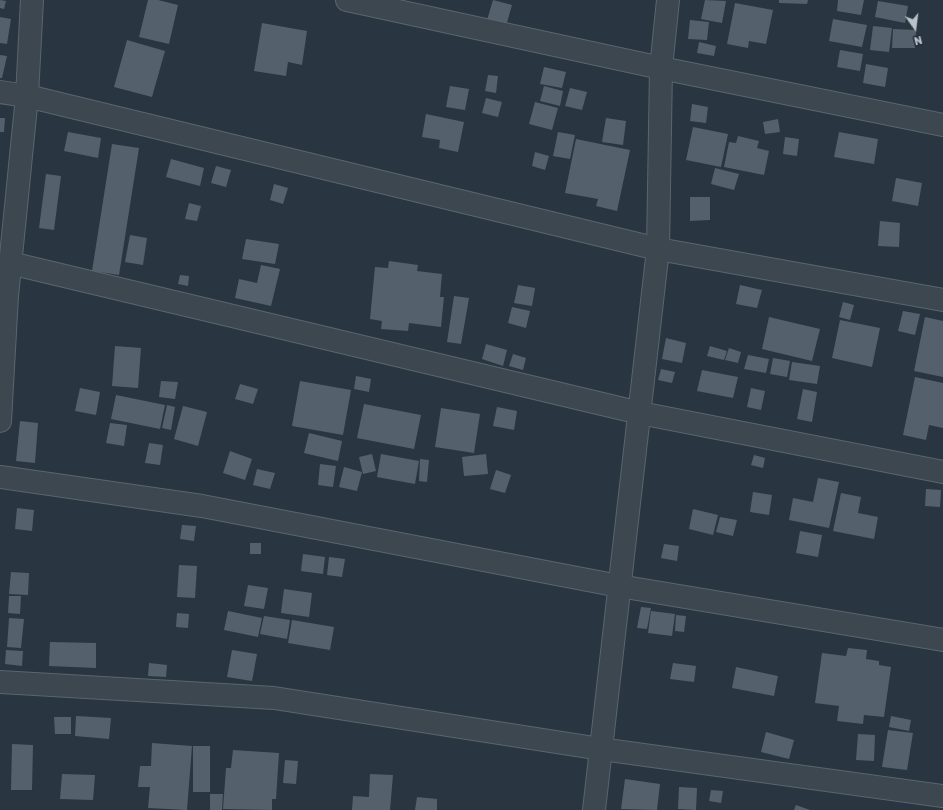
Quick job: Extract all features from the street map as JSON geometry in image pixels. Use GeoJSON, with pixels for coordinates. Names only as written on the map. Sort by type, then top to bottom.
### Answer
{"type":"FeatureCollection","features":[{"type":"Feature","properties":{"kind":"street"},"geometry":{"type":"LineString","coordinates":[[0,421],[6,273],[27,96],[32,0]]}},
{"type":"Feature","properties":{"kind":"street"},"geometry":{"type":"LineString","coordinates":[[347,0],[661,68],[943,125]]}},
{"type":"Feature","properties":{"kind":"street"},"geometry":{"type":"LineString","coordinates":[[594,810],[658,249],[661,68],[668,0]]}},
{"type":"Feature","properties":{"kind":"street"},"geometry":{"type":"LineString","coordinates":[[0,92],[27,96],[658,249],[943,300]]}},
{"type":"Feature","properties":{"kind":"street"},"geometry":{"type":"LineString","coordinates":[[6,273],[640,413],[943,472]]}},
{"type":"Feature","properties":{"kind":"street"},"geometry":{"type":"LineString","coordinates":[[0,477],[202,506],[619,586],[943,640]]}},
{"type":"Feature","properties":{"kind":"street"},"geometry":{"type":"LineString","coordinates":[[0,682],[274,698],[601,749],[943,796]]}},
{"type":"Feature","properties":{"kind":"building"},"geometry":{"type":"Polygon","coordinates":[[[0,0],[6,1],[4,9],[0,8],[0,0]]]}},
{"type":"Feature","properties":{"kind":"building"},"geometry":{"type":"Polygon","coordinates":[[[148,0],[158,0],[178,5],[169,44],[139,37],[148,0]]]}},
{"type":"Feature","properties":{"kind":"building"},"geometry":{"type":"Polygon","coordinates":[[[493,0],[512,5],[506,26],[487,20],[493,0]]]}},
{"type":"Feature","properties":{"kind":"building"},"geometry":{"type":"Polygon","coordinates":[[[705,0],[726,1],[722,23],[701,19],[705,0]]]}},
{"type":"Feature","properties":{"kind":"building"},"geometry":{"type":"Polygon","coordinates":[[[779,0],[808,0],[807,4],[779,3],[779,0]]]}},
{"type":"Feature","properties":{"kind":"building"},"geometry":{"type":"Polygon","coordinates":[[[838,0],[864,0],[861,15],[837,11],[838,0]]]}},
{"type":"Feature","properties":{"kind":"building"},"geometry":{"type":"Polygon","coordinates":[[[878,1],[908,6],[905,23],[875,17],[878,1]]]}},
{"type":"Feature","properties":{"kind":"building"},"geometry":{"type":"Polygon","coordinates":[[[735,3],[773,10],[766,44],[749,41],[748,48],[727,44],[735,3]]]}},
{"type":"Feature","properties":{"kind":"building"},"geometry":{"type":"Polygon","coordinates":[[[0,17],[11,19],[7,44],[0,43],[0,17]]]}},
{"type":"Feature","properties":{"kind":"building"},"geometry":{"type":"Polygon","coordinates":[[[833,19],[867,25],[862,47],[829,41],[833,19]]]}},
{"type":"Feature","properties":{"kind":"building"},"geometry":{"type":"Polygon","coordinates":[[[690,20],[709,22],[707,40],[688,39],[690,20]]]}},
{"type":"Feature","properties":{"kind":"building"},"geometry":{"type":"Polygon","coordinates":[[[262,23],[307,31],[302,65],[288,62],[286,76],[254,71],[262,23]]]}},
{"type":"Feature","properties":{"kind":"building"},"geometry":{"type":"Polygon","coordinates":[[[873,26],[892,28],[889,52],[870,50],[873,26]]]}},
{"type":"Feature","properties":{"kind":"building"},"geometry":{"type":"Polygon","coordinates":[[[893,29],[916,30],[915,48],[892,48],[893,29]]]}},
{"type":"Feature","properties":{"kind":"building"},"geometry":{"type":"Polygon","coordinates":[[[127,40],[165,51],[152,97],[114,87],[127,40]]]}},
{"type":"Feature","properties":{"kind":"building"},"geometry":{"type":"Polygon","coordinates":[[[699,42],[716,46],[714,56],[697,53],[699,42]]]}},
{"type":"Feature","properties":{"kind":"building"},"geometry":{"type":"Polygon","coordinates":[[[840,50],[863,54],[860,71],[837,67],[840,50]]]}},
{"type":"Feature","properties":{"kind":"building"},"geometry":{"type":"Polygon","coordinates":[[[0,55],[7,56],[2,78],[0,78],[0,55]]]}},
{"type":"Feature","properties":{"kind":"building"},"geometry":{"type":"Polygon","coordinates":[[[866,64],[888,68],[885,87],[863,83],[866,64]]]}},
{"type":"Feature","properties":{"kind":"building"},"geometry":{"type":"Polygon","coordinates":[[[544,67],[566,72],[562,88],[540,84],[544,67]]]}},
{"type":"Feature","properties":{"kind":"building"},"geometry":{"type":"Polygon","coordinates":[[[488,75],[498,76],[496,93],[485,91],[488,75]]]}},
{"type":"Feature","properties":{"kind":"building"},"geometry":{"type":"Polygon","coordinates":[[[450,86],[469,89],[465,110],[446,107],[450,86]]]}},
{"type":"Feature","properties":{"kind":"building"},"geometry":{"type":"Polygon","coordinates":[[[544,86],[563,91],[560,106],[540,101],[544,86]]]}},
{"type":"Feature","properties":{"kind":"building"},"geometry":{"type":"Polygon","coordinates":[[[570,88],[587,92],[582,110],[565,106],[570,88]]]}},
{"type":"Feature","properties":{"kind":"building"},"geometry":{"type":"Polygon","coordinates":[[[486,98],[502,102],[498,117],[482,113],[486,98]]]}},
{"type":"Feature","properties":{"kind":"building"},"geometry":{"type":"Polygon","coordinates":[[[535,102],[558,108],[552,130],[529,124],[535,102]]]}},
{"type":"Feature","properties":{"kind":"building"},"geometry":{"type":"Polygon","coordinates":[[[692,104],[708,107],[706,123],[690,121],[692,104]]]}},
{"type":"Feature","properties":{"kind":"building"},"geometry":{"type":"Polygon","coordinates":[[[426,114],[464,122],[458,152],[439,148],[440,140],[422,137],[426,114]]]}},
{"type":"Feature","properties":{"kind":"building"},"geometry":{"type":"Polygon","coordinates":[[[0,118],[5,118],[4,132],[0,132],[0,118]]]}},
{"type":"Feature","properties":{"kind":"building"},"geometry":{"type":"Polygon","coordinates":[[[606,118],[626,121],[623,145],[602,142],[606,118]]]}},
{"type":"Feature","properties":{"kind":"building"},"geometry":{"type":"Polygon","coordinates":[[[778,119],[780,132],[765,134],[763,122],[778,119]]]}},
{"type":"Feature","properties":{"kind":"building"},"geometry":{"type":"Polygon","coordinates":[[[693,127],[728,134],[721,167],[686,160],[693,127]]]}},
{"type":"Feature","properties":{"kind":"building"},"geometry":{"type":"Polygon","coordinates":[[[68,132],[101,138],[98,158],[64,151],[68,132]]]}},
{"type":"Feature","properties":{"kind":"building"},"geometry":{"type":"Polygon","coordinates":[[[558,132],[575,135],[570,159],[553,156],[558,132]]]}},
{"type":"Feature","properties":{"kind":"building"},"geometry":{"type":"Polygon","coordinates":[[[839,132],[878,139],[874,164],[834,157],[839,132]]]}},
{"type":"Feature","properties":{"kind":"building"},"geometry":{"type":"Polygon","coordinates":[[[738,136],[759,141],[757,148],[769,151],[764,175],[724,167],[729,142],[736,143],[738,136]]]}},
{"type":"Feature","properties":{"kind":"building"},"geometry":{"type":"Polygon","coordinates":[[[785,137],[799,139],[797,156],[783,154],[785,137]]]}},
{"type":"Feature","properties":{"kind":"building"},"geometry":{"type":"Polygon","coordinates":[[[576,139],[630,150],[617,211],[596,206],[598,199],[565,193],[576,139]]]}},
{"type":"Feature","properties":{"kind":"building"},"geometry":{"type":"Polygon","coordinates":[[[112,144],[139,148],[119,275],[92,271],[112,144]]]}},
{"type":"Feature","properties":{"kind":"building"},"geometry":{"type":"Polygon","coordinates":[[[535,152],[549,156],[545,170],[532,166],[535,152]]]}},
{"type":"Feature","properties":{"kind":"building"},"geometry":{"type":"Polygon","coordinates":[[[171,159],[204,168],[200,186],[166,177],[171,159]]]}},
{"type":"Feature","properties":{"kind":"building"},"geometry":{"type":"Polygon","coordinates":[[[216,166],[231,170],[226,187],[211,183],[216,166]]]}},
{"type":"Feature","properties":{"kind":"building"},"geometry":{"type":"Polygon","coordinates":[[[715,168],[739,174],[734,190],[711,184],[715,168]]]}},
{"type":"Feature","properties":{"kind":"building"},"geometry":{"type":"Polygon","coordinates":[[[46,174],[61,176],[54,230],[39,228],[46,174]]]}},
{"type":"Feature","properties":{"kind":"building"},"geometry":{"type":"Polygon","coordinates":[[[896,178],[922,183],[918,206],[892,201],[896,178]]]}},
{"type":"Feature","properties":{"kind":"building"},"geometry":{"type":"Polygon","coordinates":[[[274,184],[288,188],[283,204],[270,200],[274,184]]]}},
{"type":"Feature","properties":{"kind":"building"},"geometry":{"type":"Polygon","coordinates":[[[690,197],[710,197],[710,220],[690,221],[690,197]]]}},
{"type":"Feature","properties":{"kind":"building"},"geometry":{"type":"Polygon","coordinates":[[[189,203],[201,206],[197,221],[185,219],[189,203]]]}},
{"type":"Feature","properties":{"kind":"building"},"geometry":{"type":"Polygon","coordinates":[[[880,221],[900,223],[899,247],[878,246],[880,221]]]}},
{"type":"Feature","properties":{"kind":"building"},"geometry":{"type":"Polygon","coordinates":[[[130,235],[147,238],[143,265],[125,262],[130,235]]]}},
{"type":"Feature","properties":{"kind":"building"},"geometry":{"type":"Polygon","coordinates":[[[246,239],[279,244],[275,264],[242,259],[246,239]]]}},
{"type":"Feature","properties":{"kind":"building"},"geometry":{"type":"Polygon","coordinates":[[[389,261],[418,265],[417,271],[442,274],[440,297],[444,297],[441,327],[409,323],[408,331],[381,329],[382,321],[370,319],[375,267],[388,268],[389,261]]]}},
{"type":"Feature","properties":{"kind":"building"},"geometry":{"type":"Polygon","coordinates":[[[261,265],[280,269],[271,306],[235,298],[239,279],[257,283],[261,265]]]}},
{"type":"Feature","properties":{"kind":"building"},"geometry":{"type":"Polygon","coordinates":[[[180,275],[189,276],[188,286],[178,284],[180,275]]]}},
{"type":"Feature","properties":{"kind":"building"},"geometry":{"type":"Polygon","coordinates":[[[518,285],[535,288],[532,306],[514,303],[518,285]]]}},
{"type":"Feature","properties":{"kind":"building"},"geometry":{"type":"Polygon","coordinates":[[[740,285],[762,290],[757,308],[736,304],[740,285]]]}},
{"type":"Feature","properties":{"kind":"building"},"geometry":{"type":"Polygon","coordinates":[[[454,296],[469,298],[461,344],[447,342],[454,296]]]}},
{"type":"Feature","properties":{"kind":"building"},"geometry":{"type":"Polygon","coordinates":[[[843,302],[854,305],[850,320],[839,317],[843,302]]]}},
{"type":"Feature","properties":{"kind":"building"},"geometry":{"type":"Polygon","coordinates":[[[512,307],[530,311],[526,328],[508,323],[512,307]]]}},
{"type":"Feature","properties":{"kind":"building"},"geometry":{"type":"Polygon","coordinates":[[[903,311],[920,314],[915,335],[898,331],[903,311]]]}},
{"type":"Feature","properties":{"kind":"building"},"geometry":{"type":"Polygon","coordinates":[[[769,317],[820,329],[812,361],[762,349],[769,317]]]}},
{"type":"Feature","properties":{"kind":"building"},"geometry":{"type":"Polygon","coordinates":[[[925,317],[943,321],[943,377],[914,371],[925,317]]]}},
{"type":"Feature","properties":{"kind":"building"},"geometry":{"type":"Polygon","coordinates":[[[840,320],[880,328],[872,367],[832,358],[840,320]]]}},
{"type":"Feature","properties":{"kind":"building"},"geometry":{"type":"Polygon","coordinates":[[[666,338],[686,343],[682,363],[662,359],[666,338]]]}},
{"type":"Feature","properties":{"kind":"building"},"geometry":{"type":"Polygon","coordinates":[[[486,344],[507,350],[503,366],[482,359],[486,344]]]}},
{"type":"Feature","properties":{"kind":"building"},"geometry":{"type":"Polygon","coordinates":[[[115,346],[141,348],[138,388],[112,386],[115,346]]]}},
{"type":"Feature","properties":{"kind":"building"},"geometry":{"type":"Polygon","coordinates":[[[710,346],[727,351],[724,360],[707,356],[710,346]]]}},
{"type":"Feature","properties":{"kind":"building"},"geometry":{"type":"Polygon","coordinates":[[[729,348],[741,352],[738,363],[725,360],[729,348]]]}},
{"type":"Feature","properties":{"kind":"building"},"geometry":{"type":"Polygon","coordinates":[[[513,354],[526,358],[523,370],[509,366],[513,354]]]}},
{"type":"Feature","properties":{"kind":"building"},"geometry":{"type":"Polygon","coordinates":[[[748,355],[769,359],[766,373],[744,369],[748,355]]]}},
{"type":"Feature","properties":{"kind":"building"},"geometry":{"type":"Polygon","coordinates":[[[773,358],[790,361],[787,377],[770,374],[773,358]]]}},
{"type":"Feature","properties":{"kind":"building"},"geometry":{"type":"Polygon","coordinates":[[[792,362],[820,366],[817,384],[789,380],[792,362]]]}},
{"type":"Feature","properties":{"kind":"building"},"geometry":{"type":"Polygon","coordinates":[[[661,369],[675,372],[672,383],[658,380],[661,369]]]}},
{"type":"Feature","properties":{"kind":"building"},"geometry":{"type":"Polygon","coordinates":[[[702,370],[738,377],[733,398],[697,391],[702,370]]]}},
{"type":"Feature","properties":{"kind":"building"},"geometry":{"type":"Polygon","coordinates":[[[356,376],[371,379],[369,392],[354,389],[356,376]]]}},
{"type":"Feature","properties":{"kind":"building"},"geometry":{"type":"Polygon","coordinates":[[[915,377],[943,383],[943,428],[929,425],[926,440],[903,435],[915,377]]]}},
{"type":"Feature","properties":{"kind":"building"},"geometry":{"type":"Polygon","coordinates":[[[161,381],[178,382],[175,399],[159,397],[161,381]]]}},
{"type":"Feature","properties":{"kind":"building"},"geometry":{"type":"Polygon","coordinates":[[[300,381],[351,390],[343,435],[292,426],[300,381]]]}},
{"type":"Feature","properties":{"kind":"building"},"geometry":{"type":"Polygon","coordinates":[[[240,384],[258,389],[253,404],[235,399],[240,384]]]}},
{"type":"Feature","properties":{"kind":"building"},"geometry":{"type":"Polygon","coordinates":[[[80,388],[100,392],[96,415],[75,411],[80,388]]]}},
{"type":"Feature","properties":{"kind":"building"},"geometry":{"type":"Polygon","coordinates":[[[751,388],[765,391],[761,410],[747,407],[751,388]]]}},
{"type":"Feature","properties":{"kind":"building"},"geometry":{"type":"Polygon","coordinates":[[[803,389],[817,392],[812,422],[797,419],[803,389]]]}},
{"type":"Feature","properties":{"kind":"building"},"geometry":{"type":"Polygon","coordinates":[[[116,395],[165,405],[160,429],[111,419],[116,395]]]}},
{"type":"Feature","properties":{"kind":"building"},"geometry":{"type":"Polygon","coordinates":[[[364,404],[421,415],[414,449],[357,438],[364,404]]]}},
{"type":"Feature","properties":{"kind":"building"},"geometry":{"type":"Polygon","coordinates":[[[167,405],[175,407],[171,430],[162,428],[167,405]]]}},
{"type":"Feature","properties":{"kind":"building"},"geometry":{"type":"Polygon","coordinates":[[[183,406],[207,412],[198,446],[174,439],[183,406]]]}},
{"type":"Feature","properties":{"kind":"building"},"geometry":{"type":"Polygon","coordinates":[[[497,407],[517,411],[514,430],[493,426],[497,407]]]}},
{"type":"Feature","properties":{"kind":"building"},"geometry":{"type":"Polygon","coordinates":[[[441,408],[480,414],[474,453],[435,447],[441,408]]]}},
{"type":"Feature","properties":{"kind":"building"},"geometry":{"type":"Polygon","coordinates":[[[20,421],[38,423],[35,463],[16,461],[20,421]]]}},
{"type":"Feature","properties":{"kind":"building"},"geometry":{"type":"Polygon","coordinates":[[[110,423],[127,425],[124,446],[106,443],[110,423]]]}},
{"type":"Feature","properties":{"kind":"building"},"geometry":{"type":"Polygon","coordinates":[[[309,433],[342,441],[338,461],[304,453],[309,433]]]}},
{"type":"Feature","properties":{"kind":"building"},"geometry":{"type":"Polygon","coordinates":[[[149,443],[163,445],[160,465],[145,463],[149,443]]]}},
{"type":"Feature","properties":{"kind":"building"},"geometry":{"type":"Polygon","coordinates":[[[230,451],[252,459],[245,480],[223,473],[230,451]]]}},
{"type":"Feature","properties":{"kind":"building"},"geometry":{"type":"Polygon","coordinates":[[[372,454],[376,471],[363,474],[359,457],[372,454]]]}},
{"type":"Feature","properties":{"kind":"building"},"geometry":{"type":"Polygon","coordinates":[[[381,454],[419,461],[415,484],[377,477],[381,454]]]}},
{"type":"Feature","properties":{"kind":"building"},"geometry":{"type":"Polygon","coordinates":[[[486,454],[488,474],[464,476],[462,457],[486,454]]]}},
{"type":"Feature","properties":{"kind":"building"},"geometry":{"type":"Polygon","coordinates":[[[754,455],[765,458],[763,468],[751,465],[754,455]]]}},
{"type":"Feature","properties":{"kind":"building"},"geometry":{"type":"Polygon","coordinates":[[[420,459],[429,460],[427,482],[419,481],[420,459]]]}},
{"type":"Feature","properties":{"kind":"building"},"geometry":{"type":"Polygon","coordinates":[[[320,464],[336,466],[333,487],[318,485],[320,464]]]}},
{"type":"Feature","properties":{"kind":"building"},"geometry":{"type":"Polygon","coordinates":[[[344,467],[362,472],[357,491],[339,487],[344,467]]]}},
{"type":"Feature","properties":{"kind":"building"},"geometry":{"type":"Polygon","coordinates":[[[257,469],[275,473],[270,489],[253,485],[257,469]]]}},
{"type":"Feature","properties":{"kind":"building"},"geometry":{"type":"Polygon","coordinates":[[[496,470],[511,475],[505,493],[490,489],[496,470]]]}},
{"type":"Feature","properties":{"kind":"building"},"geometry":{"type":"Polygon","coordinates":[[[818,478],[839,482],[829,528],[789,520],[793,498],[813,502],[818,478]]]}},
{"type":"Feature","properties":{"kind":"building"},"geometry":{"type":"Polygon","coordinates":[[[926,489],[941,490],[940,507],[925,506],[926,489]]]}},
{"type":"Feature","properties":{"kind":"building"},"geometry":{"type":"Polygon","coordinates":[[[753,492],[772,495],[769,515],[750,512],[753,492]]]}},
{"type":"Feature","properties":{"kind":"building"},"geometry":{"type":"Polygon","coordinates":[[[841,493],[861,497],[858,513],[878,517],[874,539],[833,531],[841,493]]]}},
{"type":"Feature","properties":{"kind":"building"},"geometry":{"type":"Polygon","coordinates":[[[17,508],[34,510],[32,531],[15,529],[17,508]]]}},
{"type":"Feature","properties":{"kind":"building"},"geometry":{"type":"Polygon","coordinates":[[[693,509],[718,515],[713,535],[689,529],[693,509]]]}},
{"type":"Feature","properties":{"kind":"building"},"geometry":{"type":"Polygon","coordinates":[[[720,517],[737,520],[733,536],[716,532],[720,517]]]}},
{"type":"Feature","properties":{"kind":"building"},"geometry":{"type":"Polygon","coordinates":[[[182,525],[196,526],[194,541],[180,539],[182,525]]]}},
{"type":"Feature","properties":{"kind":"building"},"geometry":{"type":"Polygon","coordinates":[[[800,531],[822,535],[818,557],[796,553],[800,531]]]}},
{"type":"Feature","properties":{"kind":"building"},"geometry":{"type":"Polygon","coordinates":[[[250,543],[261,543],[261,554],[250,554],[250,543]]]}},
{"type":"Feature","properties":{"kind":"building"},"geometry":{"type":"Polygon","coordinates":[[[664,544],[679,546],[677,561],[661,558],[664,544]]]}},
{"type":"Feature","properties":{"kind":"building"},"geometry":{"type":"Polygon","coordinates":[[[303,554],[325,557],[323,574],[301,571],[303,554]]]}},
{"type":"Feature","properties":{"kind":"building"},"geometry":{"type":"Polygon","coordinates":[[[329,557],[345,559],[342,577],[327,575],[329,557]]]}},
{"type":"Feature","properties":{"kind":"building"},"geometry":{"type":"Polygon","coordinates":[[[179,565],[197,566],[195,598],[177,597],[179,565]]]}},
{"type":"Feature","properties":{"kind":"building"},"geometry":{"type":"Polygon","coordinates":[[[11,572],[29,573],[28,595],[9,594],[11,572]]]}},
{"type":"Feature","properties":{"kind":"building"},"geometry":{"type":"Polygon","coordinates":[[[248,585],[268,588],[264,609],[244,606],[248,585]]]}},
{"type":"Feature","properties":{"kind":"building"},"geometry":{"type":"Polygon","coordinates":[[[284,589],[312,593],[309,617],[281,613],[284,589]]]}},
{"type":"Feature","properties":{"kind":"building"},"geometry":{"type":"Polygon","coordinates":[[[9,596],[21,596],[20,614],[8,613],[9,596]]]}},
{"type":"Feature","properties":{"kind":"building"},"geometry":{"type":"Polygon","coordinates":[[[641,607],[651,608],[647,629],[637,628],[641,607]]]}},
{"type":"Feature","properties":{"kind":"building"},"geometry":{"type":"Polygon","coordinates":[[[228,611],[262,618],[258,637],[224,630],[228,611]]]}},
{"type":"Feature","properties":{"kind":"building"},"geometry":{"type":"Polygon","coordinates":[[[651,611],[675,614],[672,636],[648,633],[651,611]]]}},
{"type":"Feature","properties":{"kind":"building"},"geometry":{"type":"Polygon","coordinates":[[[177,613],[189,614],[188,628],[176,627],[177,613]]]}},
{"type":"Feature","properties":{"kind":"building"},"geometry":{"type":"Polygon","coordinates":[[[676,615],[686,616],[684,632],[675,631],[676,615]]]}},
{"type":"Feature","properties":{"kind":"building"},"geometry":{"type":"Polygon","coordinates":[[[264,616],[290,620],[287,639],[260,634],[264,616]]]}},
{"type":"Feature","properties":{"kind":"building"},"geometry":{"type":"Polygon","coordinates":[[[9,618],[24,619],[21,648],[7,647],[9,618]]]}},
{"type":"Feature","properties":{"kind":"building"},"geometry":{"type":"Polygon","coordinates":[[[292,620],[334,627],[330,650],[288,643],[292,620]]]}},
{"type":"Feature","properties":{"kind":"building"},"geometry":{"type":"Polygon","coordinates":[[[50,642],[96,643],[96,668],[49,666],[50,642]]]}},
{"type":"Feature","properties":{"kind":"building"},"geometry":{"type":"Polygon","coordinates":[[[848,648],[867,650],[866,659],[879,661],[879,665],[891,667],[884,717],[864,715],[863,724],[837,721],[839,706],[815,703],[822,653],[846,656],[848,648]]]}},
{"type":"Feature","properties":{"kind":"building"},"geometry":{"type":"Polygon","coordinates":[[[6,650],[23,651],[22,666],[5,664],[6,650]]]}},
{"type":"Feature","properties":{"kind":"building"},"geometry":{"type":"Polygon","coordinates":[[[232,650],[257,654],[252,681],[227,677],[232,650]]]}},
{"type":"Feature","properties":{"kind":"building"},"geometry":{"type":"Polygon","coordinates":[[[149,663],[167,665],[166,677],[148,676],[149,663]]]}},
{"type":"Feature","properties":{"kind":"building"},"geometry":{"type":"Polygon","coordinates":[[[673,663],[696,666],[694,682],[670,679],[673,663]]]}},
{"type":"Feature","properties":{"kind":"building"},"geometry":{"type":"Polygon","coordinates":[[[736,667],[778,676],[774,696],[732,688],[736,667]]]}},
{"type":"Feature","properties":{"kind":"building"},"geometry":{"type":"Polygon","coordinates":[[[76,716],[111,718],[109,739],[75,736],[76,716]]]}},
{"type":"Feature","properties":{"kind":"building"},"geometry":{"type":"Polygon","coordinates":[[[891,716],[911,720],[909,731],[889,727],[891,716]]]}},
{"type":"Feature","properties":{"kind":"building"},"geometry":{"type":"Polygon","coordinates":[[[54,717],[71,717],[71,734],[55,734],[54,717]]]}},
{"type":"Feature","properties":{"kind":"building"},"geometry":{"type":"Polygon","coordinates":[[[888,730],[913,733],[907,770],[882,767],[888,730]]]}},
{"type":"Feature","properties":{"kind":"building"},"geometry":{"type":"Polygon","coordinates":[[[766,732],[794,740],[789,759],[761,752],[766,732]]]}},
{"type":"Feature","properties":{"kind":"building"},"geometry":{"type":"Polygon","coordinates":[[[858,734],[875,735],[874,761],[856,760],[858,734]]]}},
{"type":"Feature","properties":{"kind":"building"},"geometry":{"type":"Polygon","coordinates":[[[152,743],[192,746],[187,810],[148,808],[150,787],[138,787],[140,766],[151,766],[152,743]]]}},
{"type":"Feature","properties":{"kind":"building"},"geometry":{"type":"Polygon","coordinates":[[[12,744],[33,745],[32,790],[11,790],[12,744]]]}},
{"type":"Feature","properties":{"kind":"building"},"geometry":{"type":"Polygon","coordinates":[[[193,746],[210,746],[210,792],[193,792],[193,746]]]}},
{"type":"Feature","properties":{"kind":"building"},"geometry":{"type":"Polygon","coordinates":[[[233,750],[279,753],[276,799],[272,799],[272,810],[223,809],[226,768],[231,768],[233,750]]]}},
{"type":"Feature","properties":{"kind":"building"},"geometry":{"type":"Polygon","coordinates":[[[285,760],[298,761],[296,784],[283,783],[285,760]]]}},
{"type":"Feature","properties":{"kind":"building"},"geometry":{"type":"Polygon","coordinates":[[[62,774],[95,775],[93,800],[60,799],[62,774]]]}},
{"type":"Feature","properties":{"kind":"building"},"geometry":{"type":"Polygon","coordinates":[[[370,774],[393,775],[390,810],[352,810],[353,796],[369,797],[370,774]]]}},
{"type":"Feature","properties":{"kind":"building"},"geometry":{"type":"Polygon","coordinates":[[[625,779],[660,784],[657,810],[621,809],[625,779]]]}},
{"type":"Feature","properties":{"kind":"building"},"geometry":{"type":"Polygon","coordinates":[[[679,787],[697,788],[696,810],[678,809],[679,787]]]}},
{"type":"Feature","properties":{"kind":"building"},"geometry":{"type":"Polygon","coordinates":[[[711,790],[723,791],[721,803],[709,801],[711,790]]]}},
{"type":"Feature","properties":{"kind":"building"},"geometry":{"type":"Polygon","coordinates":[[[210,794],[223,794],[222,810],[210,810],[210,794]]]}},
{"type":"Feature","properties":{"kind":"building"},"geometry":{"type":"Polygon","coordinates":[[[417,797],[437,799],[437,810],[415,810],[417,797]]]}},
{"type":"Feature","properties":{"kind":"building"},"geometry":{"type":"Polygon","coordinates":[[[796,805],[810,810],[794,810],[796,805]]]}}]}
